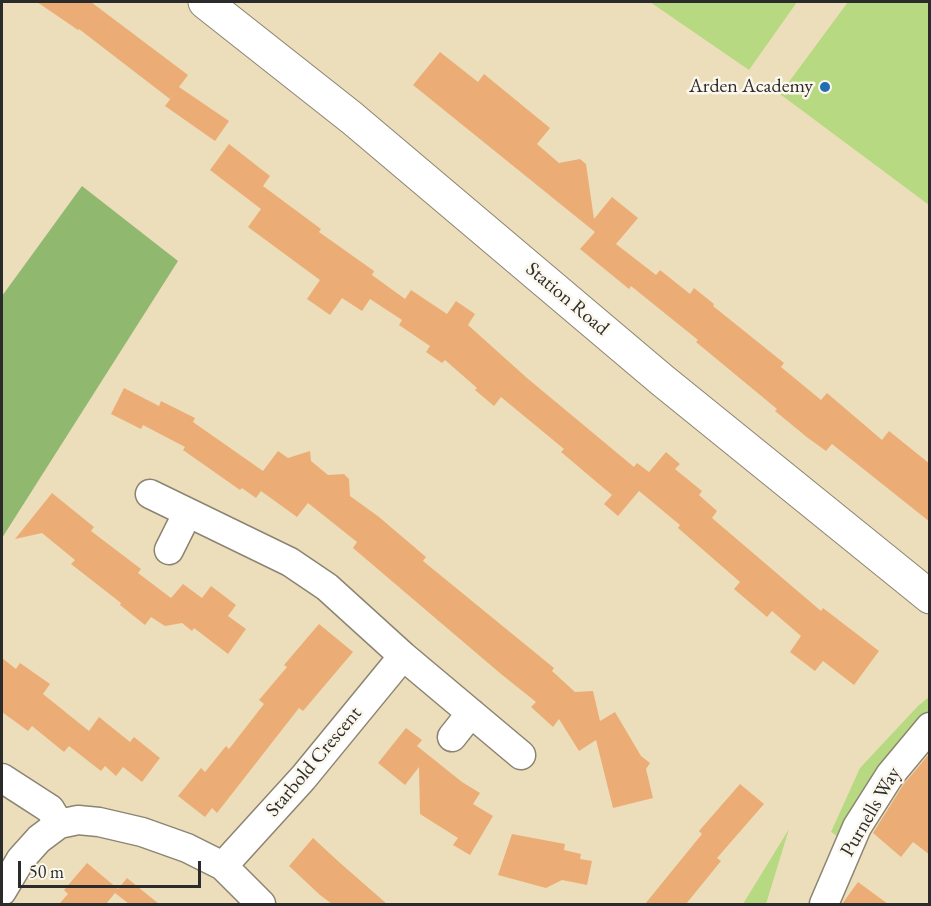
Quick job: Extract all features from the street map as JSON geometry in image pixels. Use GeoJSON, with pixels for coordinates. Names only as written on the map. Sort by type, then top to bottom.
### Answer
{"type":"FeatureCollection","features":[{"type":"Feature","properties":{"kind":"main road","name":"Station Road"},"geometry":{"type":"LineString","coordinates":[[205,2],[352,118],[663,380],[930,597]]}},
{"type":"Feature","properties":{"kind":"street"},"geometry":{"type":"LineString","coordinates":[[150,494],[187,514],[290,562],[327,587],[403,656],[520,755]]}},
{"type":"Feature","properties":{"kind":"street"},"geometry":{"type":"LineString","coordinates":[[170,550],[187,514]]}},
{"type":"Feature","properties":{"kind":"street","name":"Starbold Crescent"},"geometry":{"type":"LineString","coordinates":[[223,866],[303,778],[403,656]]}},
{"type":"Feature","properties":{"kind":"street"},"geometry":{"type":"LineString","coordinates":[[452,737],[471,713]]}},
{"type":"Feature","properties":{"kind":"street","name":"Purnells Way"},"geometry":{"type":"LineString","coordinates":[[824,904],[857,827],[890,775],[930,727]]}},
{"type":"Feature","properties":{"kind":"street"},"geometry":{"type":"LineString","coordinates":[[2,778],[50,809],[59,824]]}},
{"type":"Feature","properties":{"kind":"street"},"geometry":{"type":"LineString","coordinates":[[2,891],[21,859],[39,839],[59,824],[78,820],[99,822],[142,832],[187,848],[223,866],[261,904]]}},
{"type":"Feature","properties":{"kind":"green space"},"geometry":{"type":"Polygon","coordinates":[[[650,2],[797,2],[749,70],[650,2]]]}},
{"type":"Feature","properties":{"kind":"green space"},"geometry":{"type":"Polygon","coordinates":[[[848,2],[929,2],[929,205],[780,94],[848,2]]]}},
{"type":"Feature","properties":{"kind":"green space"},"geometry":{"type":"Polygon","coordinates":[[[82,186],[178,261],[2,538],[2,296],[82,186]]]}},
{"type":"Feature","properties":{"kind":"green space"},"geometry":{"type":"Polygon","coordinates":[[[929,697],[929,740],[854,847],[831,832],[860,768],[929,697]]]}},
{"type":"Feature","properties":{"kind":"green space"},"geometry":{"type":"Polygon","coordinates":[[[789,829],[766,904],[743,904],[789,829]]]}},
{"type":"Feature","properties":{"kind":"building"},"geometry":{"type":"Polygon","coordinates":[[[37,2],[91,2],[188,75],[179,87],[229,121],[215,141],[165,106],[177,90],[170,99],[79,29],[37,2]]]}},
{"type":"Feature","properties":{"kind":"building"},"geometry":{"type":"Polygon","coordinates":[[[440,52],[478,82],[484,74],[550,128],[537,144],[559,163],[580,159],[586,164],[594,219],[612,197],[638,218],[616,244],[656,275],[660,270],[690,294],[694,288],[784,363],[781,367],[821,400],[827,393],[882,440],[889,431],[930,464],[930,522],[832,444],[826,451],[808,438],[775,411],[777,409],[696,342],[698,340],[631,286],[629,289],[580,249],[595,232],[413,85],[440,52]]]}},
{"type":"Feature","properties":{"kind":"building"},"geometry":{"type":"Polygon","coordinates":[[[229,144],[270,176],[263,186],[321,229],[319,232],[374,271],[372,275],[405,299],[411,290],[447,314],[456,301],[475,314],[468,325],[527,378],[634,467],[637,463],[649,472],[666,452],[680,464],[675,469],[702,491],[699,495],[717,511],[712,518],[821,611],[823,608],[879,651],[854,685],[823,661],[815,671],[790,652],[801,636],[772,611],[767,617],[734,589],[740,582],[678,528],[680,525],[639,491],[618,516],[604,504],[612,495],[561,452],[564,449],[501,397],[494,406],[445,360],[442,363],[426,352],[430,346],[399,325],[402,320],[370,299],[362,311],[342,298],[330,315],[307,299],[320,280],[248,227],[261,209],[210,170],[229,144]]]}},
{"type":"Feature","properties":{"kind":"building"},"geometry":{"type":"Polygon","coordinates":[[[124,388],[159,406],[161,401],[195,418],[193,422],[263,471],[278,451],[288,458],[310,451],[311,461],[328,475],[344,474],[349,479],[350,496],[426,557],[423,561],[554,668],[552,671],[575,692],[593,691],[600,721],[615,712],[641,756],[650,763],[646,769],[653,798],[613,808],[596,740],[579,751],[559,719],[553,727],[531,707],[536,702],[353,548],[357,542],[308,503],[297,517],[261,491],[256,498],[242,488],[240,490],[183,450],[185,447],[143,425],[141,429],[111,414],[124,388]]]}},
{"type":"Feature","properties":{"kind":"building"},"geometry":{"type":"Polygon","coordinates":[[[52,493],[94,527],[91,531],[141,569],[138,573],[171,598],[183,584],[202,598],[211,586],[236,605],[228,616],[246,629],[228,654],[194,628],[192,631],[182,623],[165,626],[151,617],[145,625],[71,564],[75,560],[42,533],[15,539],[52,493]]]}},
{"type":"Feature","properties":{"kind":"building"},"geometry":{"type":"Polygon","coordinates":[[[319,624],[353,652],[303,711],[299,708],[217,813],[212,808],[205,817],[178,796],[201,768],[205,772],[226,746],[229,749],[264,704],[259,700],[287,667],[284,665],[319,624]]]}},
{"type":"Feature","properties":{"kind":"building"},"geometry":{"type":"Polygon","coordinates":[[[2,658],[16,669],[20,663],[50,684],[43,694],[89,731],[99,717],[130,742],[134,737],[160,758],[142,782],[123,767],[116,776],[105,766],[101,771],[69,746],[64,752],[32,726],[28,731],[2,712],[2,658]]]}},
{"type":"Feature","properties":{"kind":"building"},"geometry":{"type":"Polygon","coordinates":[[[406,728],[422,740],[417,746],[462,782],[480,793],[473,804],[493,816],[470,855],[453,845],[458,838],[420,814],[419,767],[405,785],[378,763],[406,728]]]}},
{"type":"Feature","properties":{"kind":"building"},"geometry":{"type":"Polygon","coordinates":[[[930,753],[930,855],[913,842],[901,857],[873,833],[903,785],[930,753]]]}},
{"type":"Feature","properties":{"kind":"building"},"geometry":{"type":"Polygon","coordinates":[[[740,784],[764,804],[717,858],[721,861],[686,904],[645,904],[702,834],[699,831],[740,784]]]}},
{"type":"Feature","properties":{"kind":"building"},"geometry":{"type":"Polygon","coordinates":[[[512,834],[565,844],[564,850],[581,854],[580,859],[592,861],[587,885],[562,880],[546,888],[498,875],[512,834]]]}},
{"type":"Feature","properties":{"kind":"building"},"geometry":{"type":"Polygon","coordinates":[[[313,838],[387,904],[332,904],[320,895],[289,866],[313,838]]]}},
{"type":"Feature","properties":{"kind":"building"},"geometry":{"type":"Polygon","coordinates":[[[87,863],[118,889],[127,878],[159,904],[129,904],[115,893],[106,904],[59,904],[68,894],[64,890],[87,863]]]}},
{"type":"Feature","properties":{"kind":"building"},"geometry":{"type":"Polygon","coordinates":[[[858,882],[888,904],[842,904],[858,882]]]}},
{"type":"Feature","properties":{"kind":"place","name":"Arden Academy"},"geometry":{"type":"Point","coordinates":[825,87]}}]}
